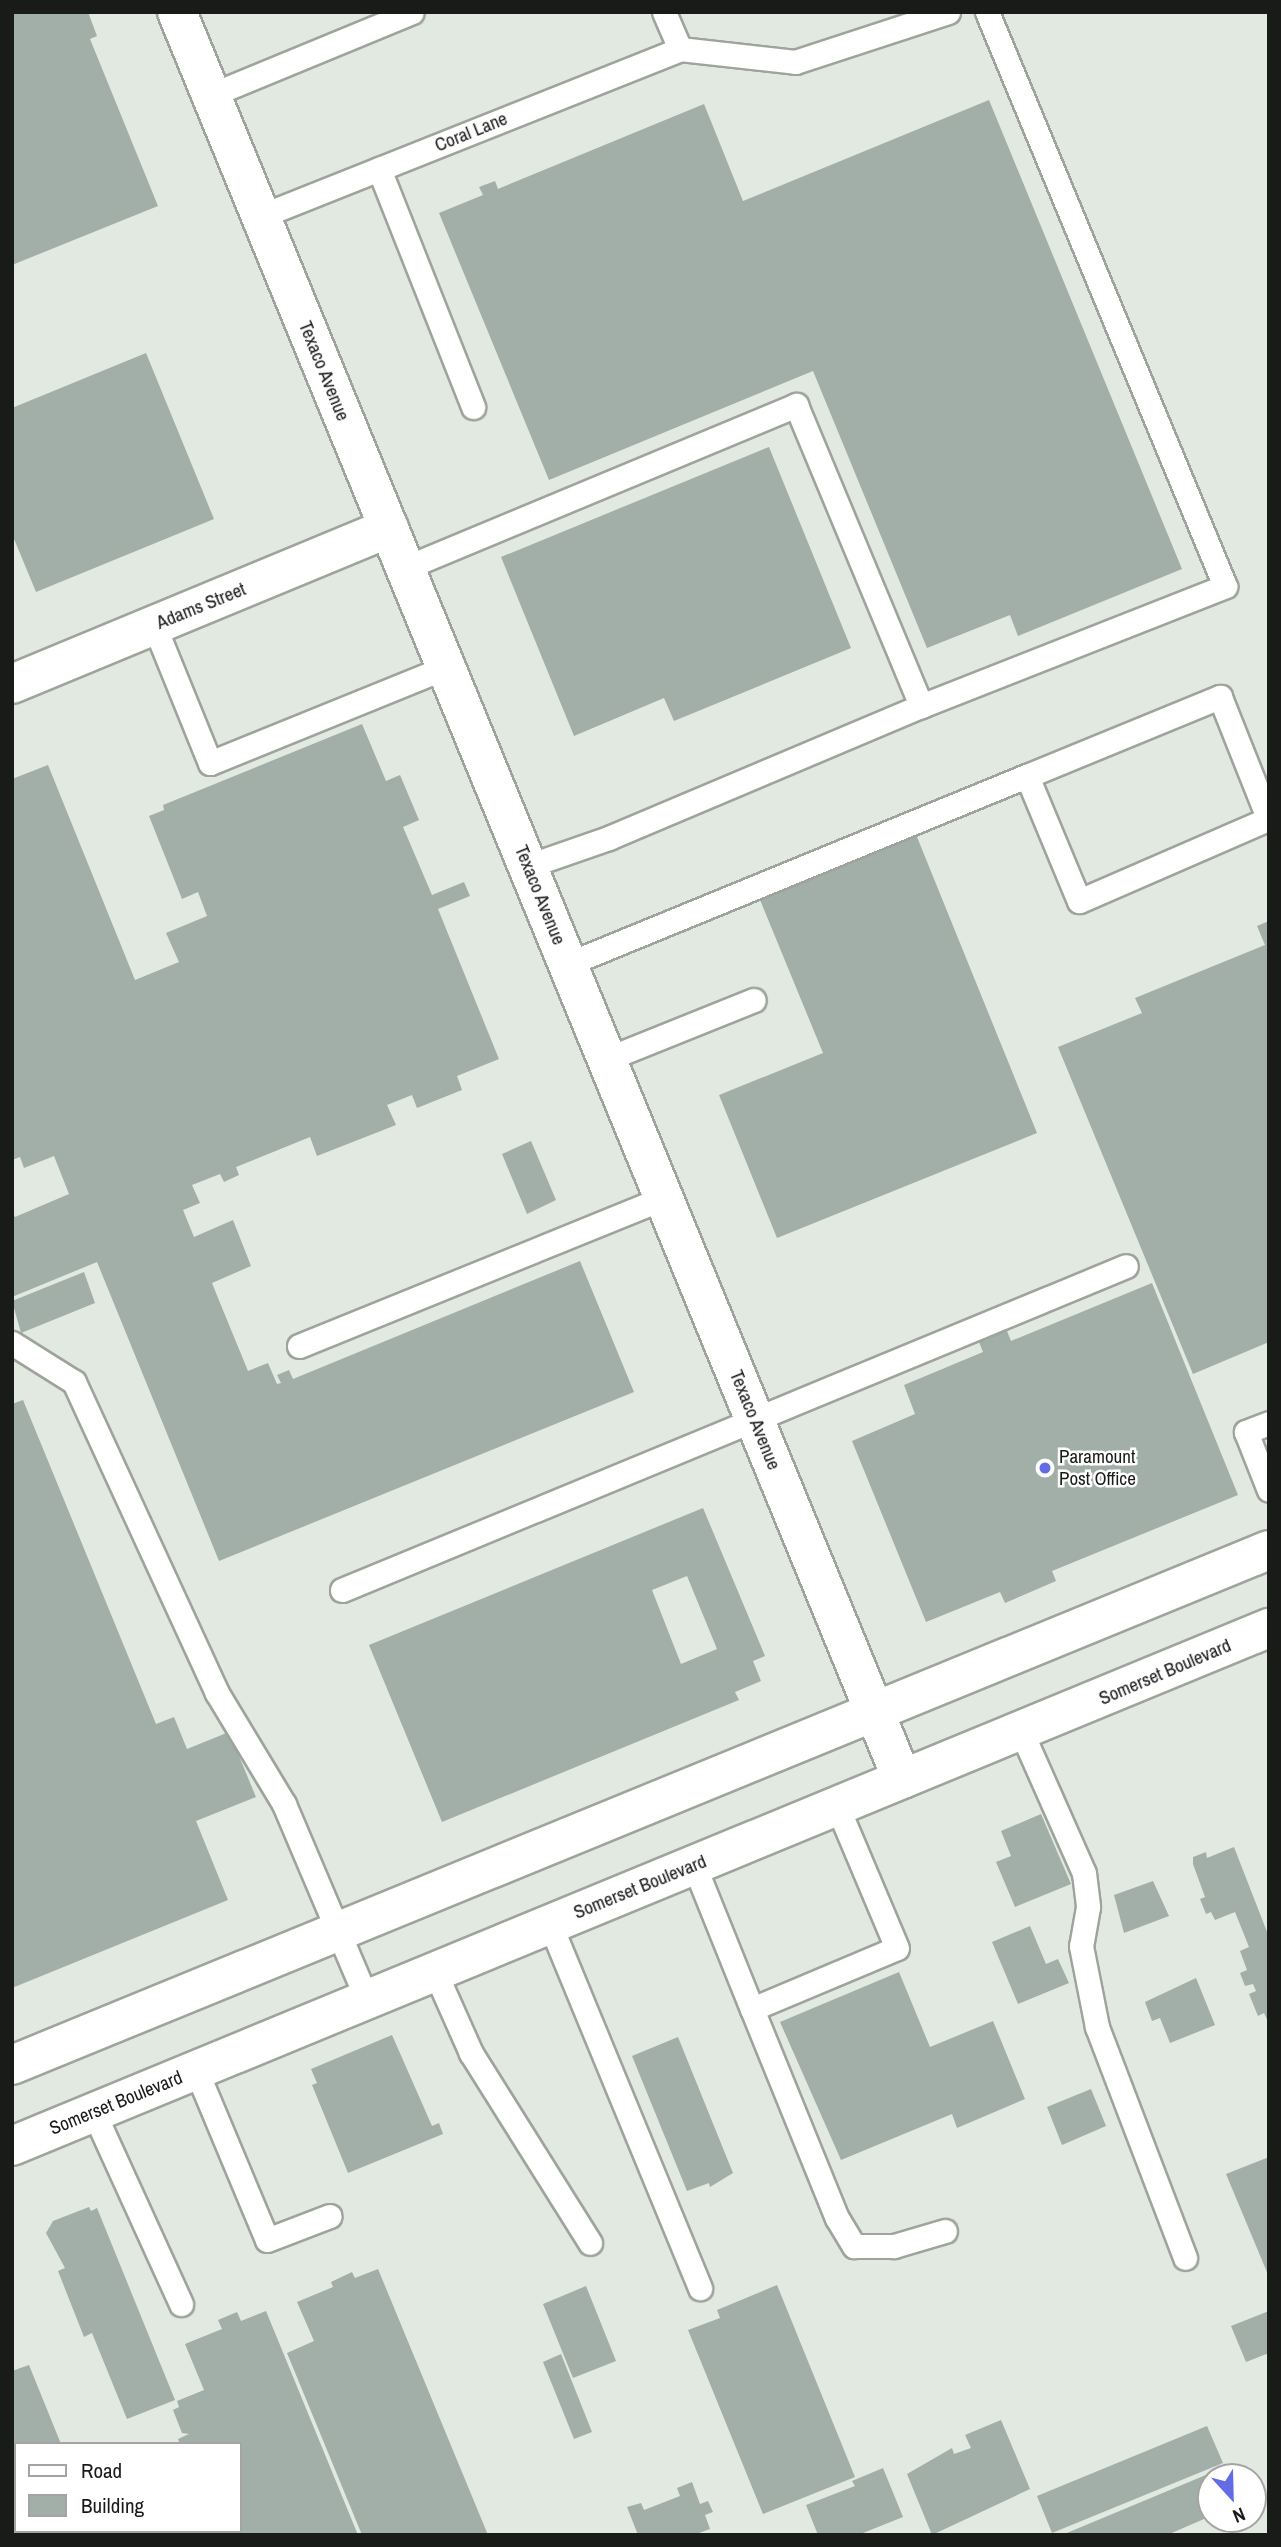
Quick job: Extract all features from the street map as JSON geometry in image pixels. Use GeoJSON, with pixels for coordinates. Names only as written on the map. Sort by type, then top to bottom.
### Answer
{"type":"FeatureCollection","features":[{"type":"Feature","properties":{"kind":"main road","name":"Texaco Avenue"},"geometry":{"type":"LineString","coordinates":[[177,12],[902,1779]]}},
{"type":"Feature","properties":{"kind":"main road","name":"Adams Street"},"geometry":{"type":"LineString","coordinates":[[12,684],[389,528]]}},
{"type":"Feature","properties":{"kind":"main road"},"geometry":{"type":"LineString","coordinates":[[12,2065],[1269,1550]]}},
{"type":"Feature","properties":{"kind":"main road","name":"Somerset Boulevard"},"geometry":{"type":"LineString","coordinates":[[12,2146],[1269,1628]]}},
{"type":"Feature","properties":{"kind":"lane"},"geometry":{"type":"LineString","coordinates":[[211,95],[412,12]]}},
{"type":"Feature","properties":{"kind":"lane"},"geometry":{"type":"LineString","coordinates":[[664,12],[680,49],[795,62],[948,12]]}},
{"type":"Feature","properties":{"kind":"lane"},"geometry":{"type":"LineString","coordinates":[[528,866],[609,838],[921,706],[1225,586],[987,12]]}},
{"type":"Feature","properties":{"kind":"lane","name":"Coral Lane"},"geometry":{"type":"LineString","coordinates":[[261,216],[680,49]]}},
{"type":"Feature","properties":{"kind":"lane"},"geometry":{"type":"LineString","coordinates":[[379,169],[473,407]]}},
{"type":"Feature","properties":{"kind":"lane"},"geometry":{"type":"LineString","coordinates":[[405,568],[796,405],[921,706]]}},
{"type":"Feature","properties":{"kind":"lane"},"geometry":{"type":"LineString","coordinates":[[154,625],[210,763],[446,667]]}},
{"type":"Feature","properties":{"kind":"lane"},"geometry":{"type":"LineString","coordinates":[[568,964],[1027,776],[1220,697],[1268,820],[1079,901],[1027,776]]}},
{"type":"Feature","properties":{"kind":"lane"},"geometry":{"type":"LineString","coordinates":[[607,1059],[754,999]]}},
{"type":"Feature","properties":{"kind":"lane"},"geometry":{"type":"LineString","coordinates":[[299,1346],[664,1198]]}},
{"type":"Feature","properties":{"kind":"lane"},"geometry":{"type":"LineString","coordinates":[[342,1590],[757,1423],[1126,1266]]}},
{"type":"Feature","properties":{"kind":"lane"},"geometry":{"type":"LineString","coordinates":[[12,1343],[74,1382],[217,1693],[284,1804],[367,2000]]}},
{"type":"Feature","properties":{"kind":"lane"},"geometry":{"type":"LineString","coordinates":[[1269,1423],[1246,1432],[1269,1490]]}},
{"type":"Feature","properties":{"kind":"lane"},"geometry":{"type":"LineString","coordinates":[[1021,1731],[1084,1873],[1088,1907],[1081,1946],[1097,2027],[1185,2258]]}},
{"type":"Feature","properties":{"kind":"lane"},"geometry":{"type":"LineString","coordinates":[[752,2009],[897,1948],[837,1806]]}},
{"type":"Feature","properties":{"kind":"lane"},"geometry":{"type":"LineString","coordinates":[[694,1866],[837,2218],[855,2246],[894,2246],[945,2231]]}},
{"type":"Feature","properties":{"kind":"lane"},"geometry":{"type":"LineString","coordinates":[[550,1924],[700,2288]]}},
{"type":"Feature","properties":{"kind":"lane"},"geometry":{"type":"LineString","coordinates":[[435,1972],[471,2053],[590,2243]]}},
{"type":"Feature","properties":{"kind":"lane"},"geometry":{"type":"LineString","coordinates":[[196,2070],[267,2240],[330,2216]]}},
{"type":"Feature","properties":{"kind":"lane"},"geometry":{"type":"LineString","coordinates":[[93,2113],[181,2304]]}},
{"type":"Feature","properties":{"kind":"building"},"geometry":{"type":"Polygon","coordinates":[[[12,12],[88,12],[97,36],[90,39],[158,206],[12,265],[12,12]]]}},
{"type":"Feature","properties":{"kind":"building"},"geometry":{"type":"Polygon","coordinates":[[[989,100],[1182,569],[1018,636],[1010,615],[927,648],[813,371],[549,480],[439,213],[483,195],[479,187],[495,181],[498,189],[704,104],[743,201],[989,100]]]}},
{"type":"Feature","properties":{"kind":"building"},"geometry":{"type":"Polygon","coordinates":[[[146,353],[214,519],[36,592],[12,534],[12,408],[146,353]]]}},
{"type":"Feature","properties":{"kind":"building"},"geometry":{"type":"Polygon","coordinates":[[[769,447],[851,648],[674,721],[664,698],[574,736],[501,557],[769,447]]]}},
{"type":"Feature","properties":{"kind":"building"},"geometry":{"type":"Polygon","coordinates":[[[362,724],[386,781],[400,775],[419,820],[403,827],[432,895],[464,882],[470,896],[438,909],[499,1059],[457,1076],[462,1090],[417,1108],[412,1095],[387,1105],[396,1125],[317,1156],[310,1137],[236,1167],[239,1175],[224,1182],[220,1174],[192,1185],[200,1203],[183,1210],[194,1237],[233,1220],[251,1266],[212,1283],[218,1298],[248,1371],[268,1363],[277,1384],[281,1383],[277,1375],[289,1370],[293,1379],[580,1261],[634,1392],[219,1561],[97,1262],[12,1297],[12,1211],[15,1217],[69,1194],[54,1156],[24,1168],[20,1157],[12,1160],[12,779],[48,765],[135,980],[179,962],[166,933],[207,916],[198,892],[182,899],[149,816],[164,810],[163,805],[362,724]]]}},
{"type":"Feature","properties":{"kind":"building"},"geometry":{"type":"Polygon","coordinates":[[[915,832],[1037,1133],[777,1238],[719,1095],[823,1053],[758,895],[915,832]]]}},
{"type":"Feature","properties":{"kind":"building"},"geometry":{"type":"Polygon","coordinates":[[[1269,921],[1269,1342],[1193,1374],[1058,1047],[1142,1013],[1135,998],[1265,945],[1257,926],[1269,921]]]}},
{"type":"Feature","properties":{"kind":"building"},"geometry":{"type":"Polygon","coordinates":[[[531,1141],[556,1200],[527,1214],[502,1154],[531,1141]]]}},
{"type":"Feature","properties":{"kind":"building"},"geometry":{"type":"Polygon","coordinates":[[[84,1272],[95,1303],[21,1333],[12,1301],[84,1272]]]}},
{"type":"Feature","properties":{"kind":"building","name":"Paramount Post Office"},"geometry":{"type":"Polygon","coordinates":[[[1152,1283],[1238,1495],[1052,1571],[1056,1581],[1005,1603],[1000,1592],[926,1622],[852,1441],[915,1414],[904,1385],[983,1352],[975,1332],[1003,1321],[1011,1341],[1152,1283]]]}},
{"type":"Feature","properties":{"kind":"building"},"geometry":{"type":"Polygon","coordinates":[[[23,1400],[156,1724],[174,1717],[187,1749],[229,1732],[256,1797],[196,1821],[228,1900],[12,1988],[12,1404],[23,1400]]]}},
{"type":"Feature","properties":{"kind":"building"},"geometry":{"type":"Polygon","coordinates":[[[703,1508],[765,1656],[753,1661],[761,1681],[735,1692],[739,1700],[442,1822],[369,1645],[703,1508]],[[687,1576],[652,1590],[681,1664],[717,1649],[687,1576]]]}},
{"type":"Feature","properties":{"kind":"building"},"geometry":{"type":"Polygon","coordinates":[[[1041,1814],[1071,1884],[1015,1907],[996,1862],[1011,1856],[1001,1831],[1041,1814]]]}},
{"type":"Feature","properties":{"kind":"building"},"geometry":{"type":"Polygon","coordinates":[[[1234,1847],[1269,1937],[1269,2024],[1264,2013],[1258,2016],[1249,1994],[1256,1991],[1253,1984],[1245,1986],[1240,1973],[1247,1970],[1240,1951],[1249,1947],[1235,1912],[1215,1920],[1211,1912],[1206,1914],[1200,1899],[1205,1897],[1193,1864],[1193,1857],[1206,1852],[1207,1858],[1234,1847]]]}},
{"type":"Feature","properties":{"kind":"building"},"geometry":{"type":"Polygon","coordinates":[[[1153,1881],[1169,1916],[1124,1933],[1114,1895],[1153,1881]]]}},
{"type":"Feature","properties":{"kind":"building"},"geometry":{"type":"Polygon","coordinates":[[[1030,1926],[1046,1964],[1058,1959],[1069,1983],[1018,2004],[992,1942],[1030,1926]]]}},
{"type":"Feature","properties":{"kind":"building"},"geometry":{"type":"Polygon","coordinates":[[[899,1972],[930,2047],[993,2021],[1025,2099],[957,2128],[952,2114],[841,2160],[780,2022],[899,1972]]]}},
{"type":"Feature","properties":{"kind":"building"},"geometry":{"type":"Polygon","coordinates":[[[1196,1978],[1215,2025],[1170,2043],[1160,2018],[1152,2021],[1145,2002],[1196,1978]]]}},
{"type":"Feature","properties":{"kind":"building"},"geometry":{"type":"Polygon","coordinates":[[[392,2035],[432,2126],[439,2123],[443,2134],[348,2173],[312,2085],[317,2083],[311,2069],[392,2035]]]}},
{"type":"Feature","properties":{"kind":"building"},"geometry":{"type":"Polygon","coordinates":[[[678,2037],[733,2173],[710,2187],[709,2183],[687,2191],[632,2056],[678,2037]]]}},
{"type":"Feature","properties":{"kind":"building"},"geometry":{"type":"Polygon","coordinates":[[[1091,2089],[1106,2126],[1062,2145],[1047,2107],[1091,2089]]]}},
{"type":"Feature","properties":{"kind":"building"},"geometry":{"type":"Polygon","coordinates":[[[1269,2157],[1269,2277],[1226,2174],[1269,2157]]]}},
{"type":"Feature","properties":{"kind":"building"},"geometry":{"type":"Polygon","coordinates":[[[89,2207],[91,2211],[97,2208],[175,2400],[127,2419],[92,2333],[84,2337],[58,2271],[65,2268],[46,2233],[53,2221],[89,2207]]]}},
{"type":"Feature","properties":{"kind":"building"},"geometry":{"type":"Polygon","coordinates":[[[378,2269],[488,2535],[362,2535],[287,2353],[314,2341],[297,2302],[333,2287],[331,2282],[352,2272],[355,2278],[378,2269]]]}},
{"type":"Feature","properties":{"kind":"building"},"geometry":{"type":"Polygon","coordinates":[[[777,2285],[855,2477],[763,2514],[688,2330],[720,2318],[717,2310],[777,2285]]]}},
{"type":"Feature","properties":{"kind":"building"},"geometry":{"type":"Polygon","coordinates":[[[586,2286],[616,2361],[573,2378],[543,2304],[586,2286]]]}},
{"type":"Feature","properties":{"kind":"building"},"geometry":{"type":"Polygon","coordinates":[[[266,2311],[358,2535],[232,2535],[231,2533],[242,2533],[242,2442],[179,2442],[178,2439],[189,2434],[182,2433],[173,2410],[179,2407],[177,2401],[204,2390],[185,2344],[222,2329],[218,2320],[237,2312],[241,2321],[266,2311]]]}},
{"type":"Feature","properties":{"kind":"building"},"geometry":{"type":"Polygon","coordinates":[[[1269,2311],[1269,2353],[1246,2362],[1231,2326],[1269,2311]]]}},
{"type":"Feature","properties":{"kind":"building"},"geometry":{"type":"Polygon","coordinates":[[[561,2354],[592,2432],[574,2439],[543,2362],[561,2354]]]}},
{"type":"Feature","properties":{"kind":"building"},"geometry":{"type":"Polygon","coordinates":[[[29,2365],[60,2442],[14,2442],[14,2533],[66,2533],[62,2535],[12,2535],[12,2371],[29,2365]]]}},
{"type":"Feature","properties":{"kind":"building"},"geometry":{"type":"Polygon","coordinates":[[[1001,2420],[1030,2489],[932,2535],[907,2474],[952,2448],[954,2454],[971,2448],[965,2435],[1001,2420]]]}},
{"type":"Feature","properties":{"kind":"building"},"geometry":{"type":"Polygon","coordinates":[[[1207,2426],[1223,2463],[1197,2463],[1197,2474],[1052,2533],[1037,2496],[1207,2426]]]}},
{"type":"Feature","properties":{"kind":"building"},"geometry":{"type":"Polygon","coordinates":[[[883,2468],[903,2517],[858,2535],[818,2535],[806,2505],[855,2486],[852,2481],[883,2468]]]}},
{"type":"Feature","properties":{"kind":"building"},"geometry":{"type":"Polygon","coordinates":[[[1197,2479],[1197,2522],[1167,2535],[1062,2535],[1197,2479]]]}},
{"type":"Feature","properties":{"kind":"building"},"geometry":{"type":"Polygon","coordinates":[[[692,2482],[700,2504],[708,2501],[713,2512],[705,2515],[710,2529],[696,2534],[638,2535],[627,2507],[641,2503],[644,2510],[680,2496],[677,2488],[692,2482]]]}},
{"type":"Feature","properties":{"kind":"place","name":"Paramount Post Office"},"geometry":{"type":"Point","coordinates":[1045,1468]}}]}
